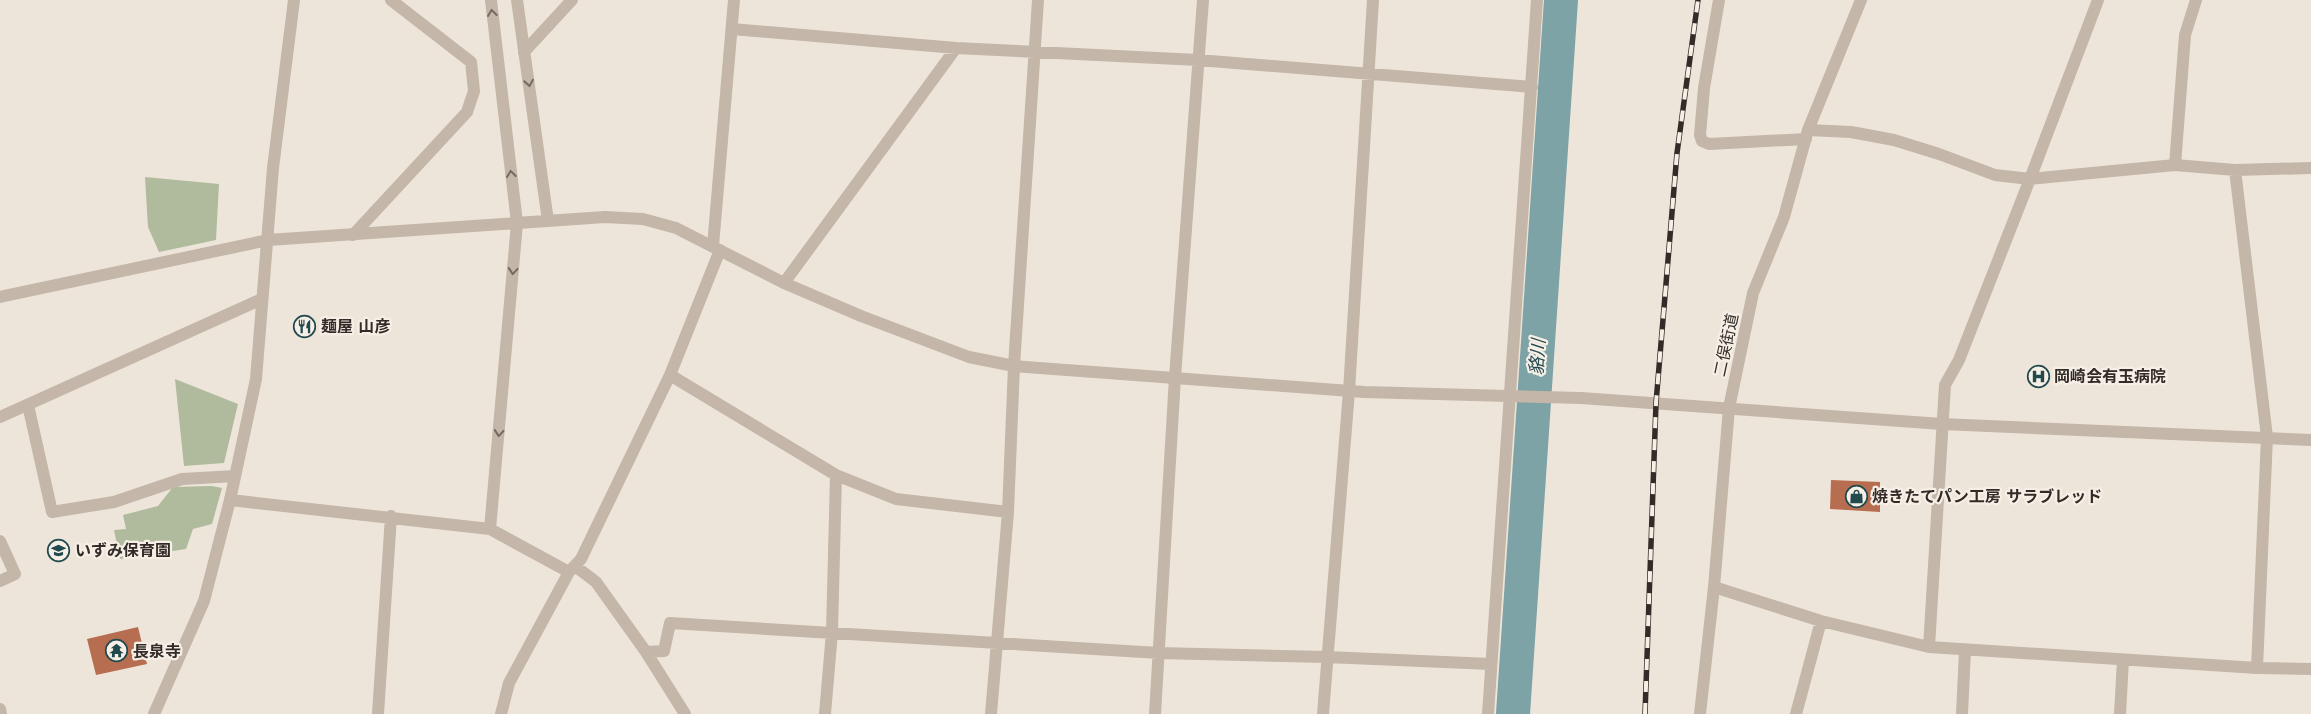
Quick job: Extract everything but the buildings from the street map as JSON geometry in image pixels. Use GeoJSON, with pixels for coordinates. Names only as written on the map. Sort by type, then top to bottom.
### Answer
{"type":"FeatureCollection","features":[{"type":"Feature","properties":{"kind":"street"},"geometry":{"type":"LineString","coordinates":[[154,714],[204,601],[230,500],[256,379],[272,168],[294,0]]}},
{"type":"Feature","properties":{"kind":"street"},"geometry":{"type":"LineString","coordinates":[[353,234],[467,112],[474,91],[471,62],[391,0]]}},
{"type":"Feature","properties":{"kind":"street"},"geometry":{"type":"LineString","coordinates":[[490,529],[517,223],[491,0]]}},
{"type":"Feature","properties":{"kind":"street"},"geometry":{"type":"LineString","coordinates":[[517,0],[548,221]]}},
{"type":"Feature","properties":{"kind":"street"},"geometry":{"type":"LineString","coordinates":[[524,52],[572,0]]}},
{"type":"Feature","properties":{"kind":"street"},"geometry":{"type":"LineString","coordinates":[[501,714],[509,683],[572,569],[581,559],[670,375],[716,248],[734,0]]}},
{"type":"Feature","properties":{"kind":"street"},"geometry":{"type":"LineString","coordinates":[[991,714],[1008,512],[1014,366],[1038,0]]}},
{"type":"Feature","properties":{"kind":"street"},"geometry":{"type":"LineString","coordinates":[[1155,714],[1175,378],[1203,0]]}},
{"type":"Feature","properties":{"kind":"street"},"geometry":{"type":"LineString","coordinates":[[1323,714],[1349,391],[1373,0]]}},
{"type":"Feature","properties":{"kind":"street"},"geometry":{"type":"LineString","coordinates":[[1488,714],[1537,0]]}},
{"type":"Feature","properties":{"kind":"street"},"geometry":{"type":"LineString","coordinates":[[1720,0],[1704,88],[1700,135],[1702,141],[1709,144],[1807,134],[1851,132],[1894,140],[1939,154],[1995,176],[2030,179],[2175,165],[2235,170],[2311,168]]}},
{"type":"Feature","properties":{"kind":"street","name":"二俣街道"},"geometry":{"type":"LineString","coordinates":[[1700,714],[1714,587],[1729,408],[1753,293],[1784,217],[1807,134],[1861,0]]}},
{"type":"Feature","properties":{"kind":"street"},"geometry":{"type":"LineString","coordinates":[[1929,647],[1945,385],[1959,360],[2098,0]]}},
{"type":"Feature","properties":{"kind":"street"},"geometry":{"type":"LineString","coordinates":[[2175,165],[2185,35],[2196,0]]}},
{"type":"Feature","properties":{"kind":"street"},"geometry":{"type":"LineString","coordinates":[[732,29],[956,48],[1198,60],[1368,72],[1532,87]]}},
{"type":"Feature","properties":{"kind":"street"},"geometry":{"type":"LineString","coordinates":[[784,283],[956,48]]}},
{"type":"Feature","properties":{"kind":"street"},"geometry":{"type":"LineString","coordinates":[[2235,170],[2267,437],[2257,668]]}},
{"type":"Feature","properties":{"kind":"street"},"geometry":{"type":"LineString","coordinates":[[0,297],[268,240],[605,217],[643,219],[676,228],[784,283],[922,341],[969,357],[1014,366],[1349,391],[1511,397],[1556,396],[1942,424],[2311,440]]}},
{"type":"Feature","properties":{"kind":"street"},"geometry":{"type":"LineString","coordinates":[[0,417],[262,299]]}},
{"type":"Feature","properties":{"kind":"street"},"geometry":{"type":"LineString","coordinates":[[670,375],[836,475],[896,499],[1008,512]]}},
{"type":"Feature","properties":{"kind":"street"},"geometry":{"type":"LineString","coordinates":[[28,404],[52,512],[114,502],[182,479],[235,476]]}},
{"type":"Feature","properties":{"kind":"street"},"geometry":{"type":"LineString","coordinates":[[825,714],[832,632],[836,475]]}},
{"type":"Feature","properties":{"kind":"street"},"geometry":{"type":"LineString","coordinates":[[230,500],[391,516],[490,529],[596,582],[646,652],[685,714]]}},
{"type":"Feature","properties":{"kind":"street"},"geometry":{"type":"LineString","coordinates":[[378,714],[391,516]]}},
{"type":"Feature","properties":{"kind":"street"},"geometry":{"type":"LineString","coordinates":[[0,541],[15,574],[0,582]]}},
{"type":"Feature","properties":{"kind":"street"},"geometry":{"type":"LineString","coordinates":[[1714,587],[1821,621],[1929,647],[1965,651],[2257,668],[2311,669]]}},
{"type":"Feature","properties":{"kind":"street"},"geometry":{"type":"LineString","coordinates":[[1796,714],[1821,621]]}},
{"type":"Feature","properties":{"kind":"street"},"geometry":{"type":"LineString","coordinates":[[646,652],[664,651],[670,623],[1159,653],[1327,657],[1491,664]]}},
{"type":"Feature","properties":{"kind":"street"},"geometry":{"type":"LineString","coordinates":[[1962,714],[1965,651]]}},
{"type":"Feature","properties":{"kind":"street"},"geometry":{"type":"LineString","coordinates":[[2120,714],[2123,660]]}},
{"type":"Feature","properties":{"kind":"street"},"geometry":{"type":"LineString","coordinates":[[0,709],[1,714]]}},
{"type":"Feature","properties":{"kind":"green space"},"geometry":{"type":"Polygon","coordinates":[[[145,177],[219,184],[216,240],[159,252],[148,227],[145,177]]]}},
{"type":"Feature","properties":{"kind":"green space"},"geometry":{"type":"Polygon","coordinates":[[[175,379],[238,404],[224,463],[184,466],[175,379]]]}},
{"type":"Feature","properties":{"kind":"green space"},"geometry":{"type":"Polygon","coordinates":[[[212,486],[222,488],[212,524],[193,529],[186,549],[120,559],[114,530],[126,529],[123,515],[158,506],[173,487],[212,486]]]}},
{"type":"Feature","properties":{"kind":"waterway","name":"貉川"},"geometry":{"type":"LineString","coordinates":[[1513,714],[1561,0]]}},
{"type":"Feature","properties":{"kind":"railway"},"geometry":{"type":"LineString","coordinates":[[1645,714],[1656,403],[1677,153],[1698,0]]}},
{"type":"Feature","properties":{"kind":"place","name":"麺屋 山彦"},"geometry":{"type":"Point","coordinates":[305,326]}},
{"type":"Feature","properties":{"kind":"place","name":"岡崎会有玉病院"},"geometry":{"type":"Point","coordinates":[2038,376]}},
{"type":"Feature","properties":{"kind":"place","name":"焼きたてパン工房 サラブレッド"},"geometry":{"type":"Point","coordinates":[1856,496]}},
{"type":"Feature","properties":{"kind":"place","name":"いずみ保育園"},"geometry":{"type":"Point","coordinates":[59,550]}},
{"type":"Feature","properties":{"kind":"place","name":"長泉寺"},"geometry":{"type":"Point","coordinates":[117,651]}}]}
